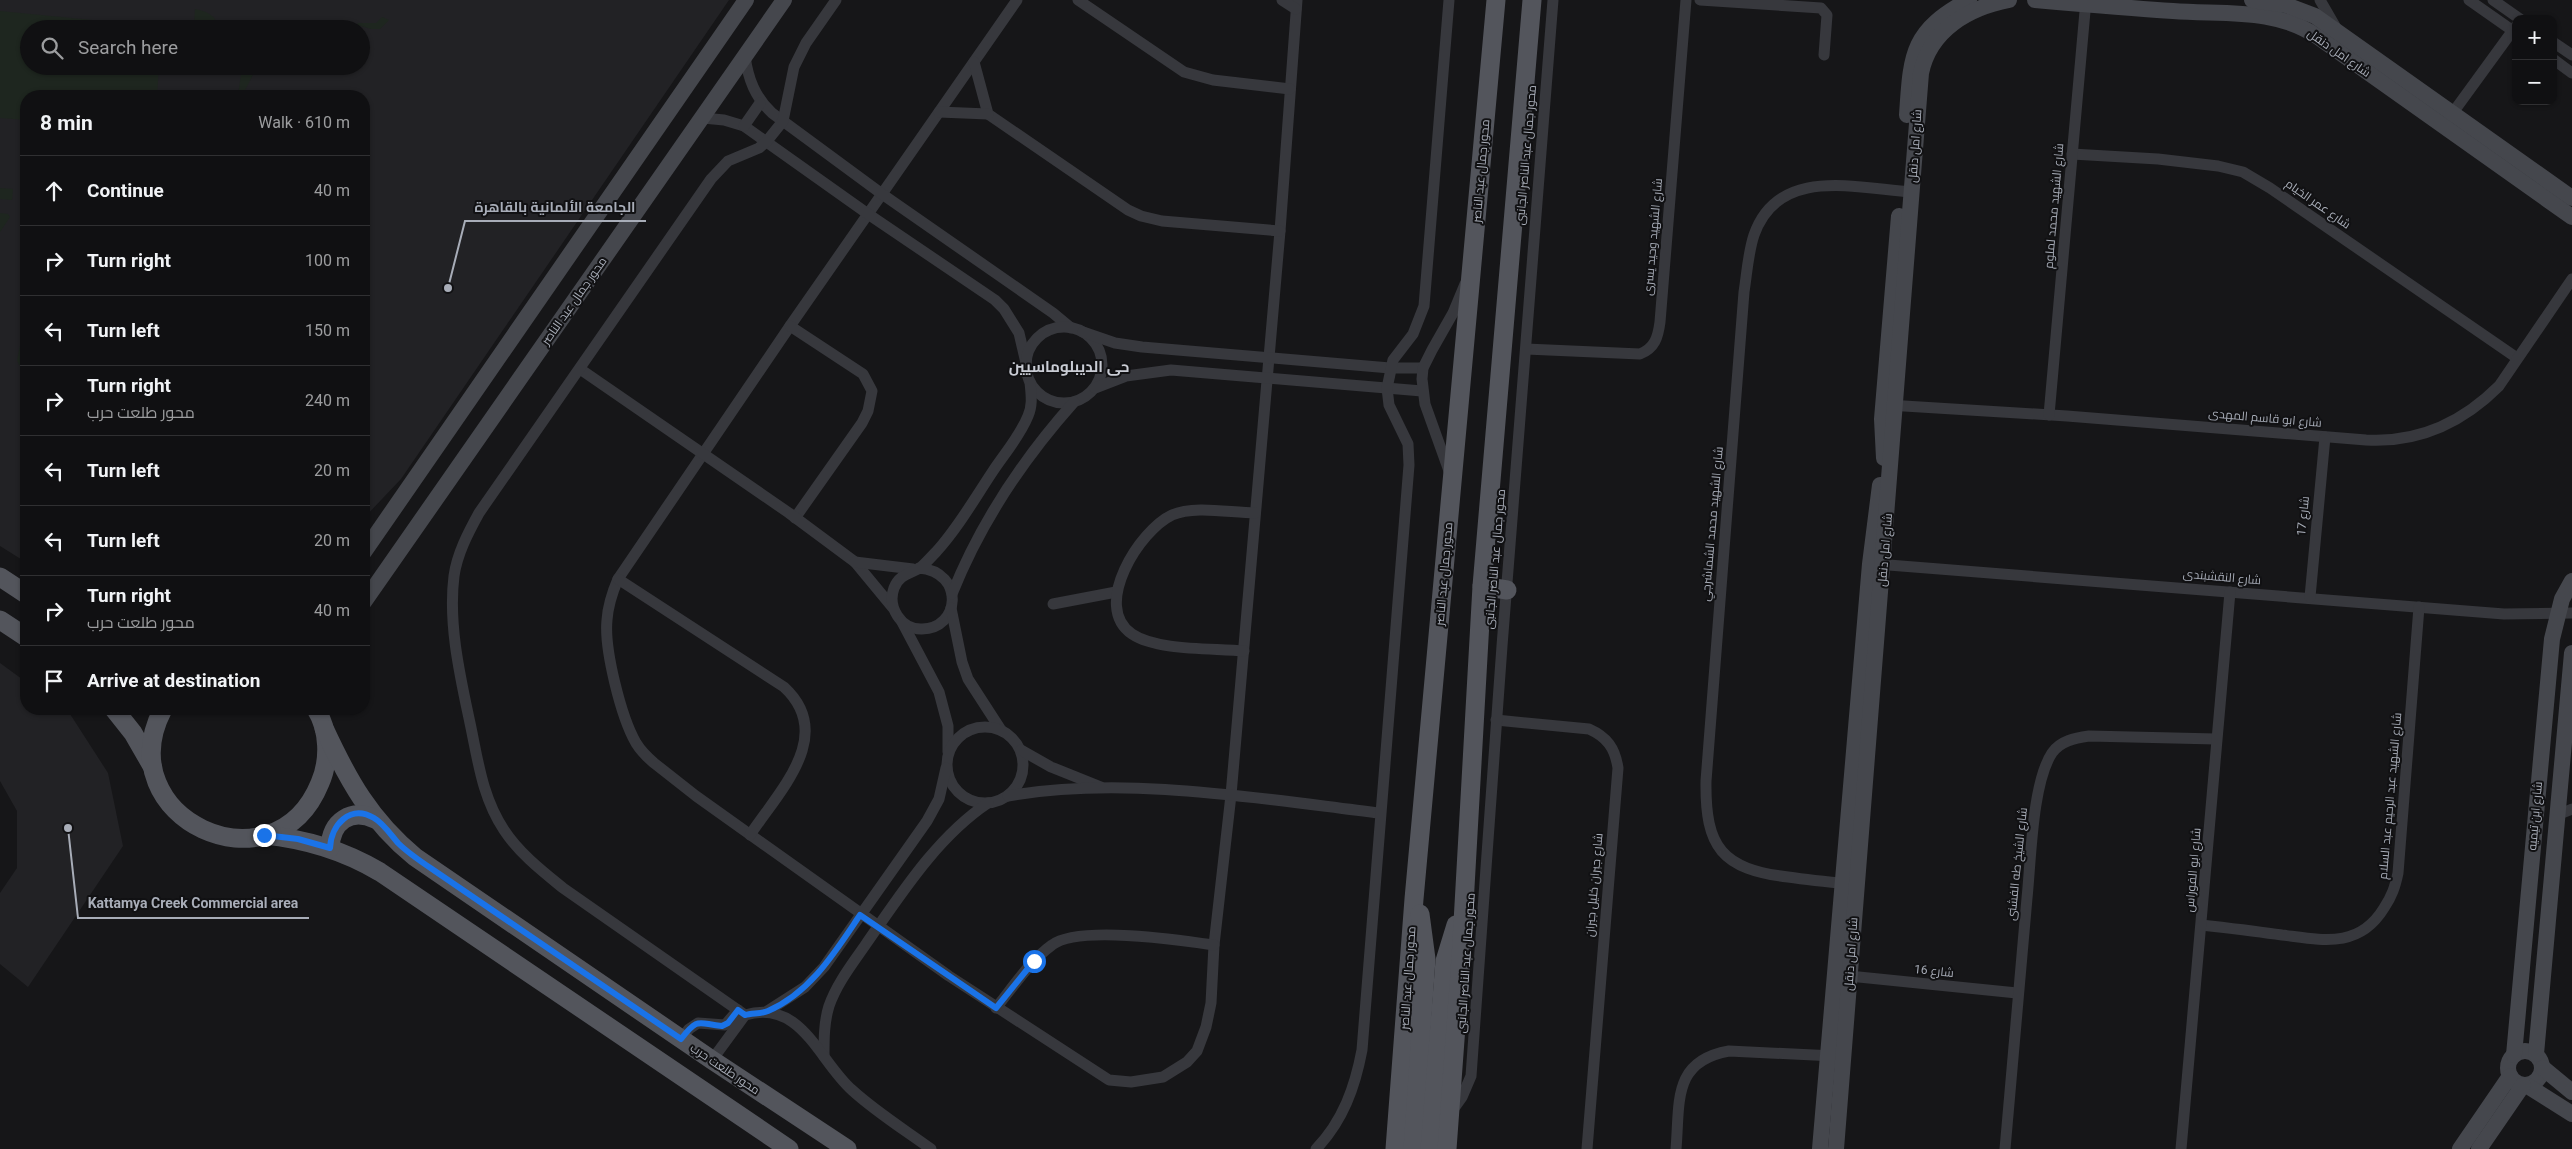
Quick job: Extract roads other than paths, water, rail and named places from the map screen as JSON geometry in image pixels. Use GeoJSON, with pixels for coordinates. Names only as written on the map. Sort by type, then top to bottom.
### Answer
{"type":"FeatureCollection","features":[{"type":"Feature","properties":{"kind":"main road","name":"محور جمال عبد الناصر"},"geometry":{"type":"LineString","coordinates":[[1395,1149],[1414,899],[1496,0]]}},
{"type":"Feature","properties":{"kind":"main road"},"geometry":{"type":"LineString","coordinates":[[1447,1149],[1482,586],[1532,0]]}},
{"type":"Feature","properties":{"kind":"main road"},"geometry":{"type":"LineString","coordinates":[[0,577],[20,590]]}},
{"type":"Feature","properties":{"kind":"main road"},"geometry":{"type":"LineString","coordinates":[[1482,586],[1506,590]]}},
{"type":"Feature","properties":{"kind":"main road"},"geometry":{"type":"LineString","coordinates":[[0,620],[20,633]]}},
{"type":"Feature","properties":{"kind":"main road"},"geometry":{"type":"LineString","coordinates":[[119,715],[133,733],[153,769],[164,797],[184,819],[196,827],[209,834],[230,838],[251,838],[277,830],[300,814],[317,791],[326,760],[319,715]]}},
{"type":"Feature","properties":{"kind":"main road"},"geometry":{"type":"LineString","coordinates":[[153,769],[152,739],[161,715]]}},
{"type":"Feature","properties":{"kind":"main road","name":"محور طلعت حرب"},"geometry":{"type":"LineString","coordinates":[[319,715],[353,788],[375,819],[401,845],[432,869],[681,1039],[847,1149]]}},
{"type":"Feature","properties":{"kind":"main road"},"geometry":{"type":"LineString","coordinates":[[330,848],[331,836],[335,826],[343,818],[354,814],[365,814],[375,819]]}},
{"type":"Feature","properties":{"kind":"main road"},"geometry":{"type":"LineString","coordinates":[[264,835],[298,839],[330,848],[380,872],[789,1149]]}},
{"type":"Feature","properties":{"kind":"main road"},"geometry":{"type":"LineString","coordinates":[[1413,1149],[1426,958],[1422,922],[1414,899]]}},
{"type":"Feature","properties":{"kind":"main road"},"geometry":{"type":"LineString","coordinates":[[1430,1149],[1445,961],[1452,935],[1463,913]]}},
{"type":"Feature","properties":{"kind":"street"},"geometry":{"type":"LineString","coordinates":[[370,543],[746,0]]}},
{"type":"Feature","properties":{"kind":"street","name":"محور جمال عبد الناصر"},"geometry":{"type":"LineString","coordinates":[[370,593],[784,0]]}},
{"type":"Feature","properties":{"kind":"street"},"geometry":{"type":"LineString","coordinates":[[836,0],[806,43],[794,67],[783,121],[759,148],[728,161],[711,179],[479,513],[468,532],[454,574],[452,592],[455,638],[479,772],[493,810],[504,831],[540,870],[741,1012],[766,1012],[785,1018],[798,1026],[810,1036],[834,1073],[853,1091],[931,1149]]}},
{"type":"Feature","properties":{"kind":"street"},"geometry":{"type":"LineString","coordinates":[[1017,0],[790,326],[618,579],[609,604],[607,633],[620,698],[636,742],[643,752],[674,780],[860,915],[996,1008],[1109,1080],[1131,1082],[1157,1079],[1174,1072],[1197,1051],[1206,1028],[1212,1003],[1214,945],[1232,795],[1280,231],[1296,5],[1282,0]]}},
{"type":"Feature","properties":{"kind":"street"},"geometry":{"type":"LineString","coordinates":[[1078,0],[1184,72],[1212,80],[1290,89]]}},
{"type":"Feature","properties":{"kind":"street"},"geometry":{"type":"LineString","coordinates":[[1316,1149],[1338,1120],[1349,1098],[1359,1067],[1409,459],[1408,444],[1389,405],[1387,388],[1390,368],[1397,353],[1413,334],[1424,306],[1449,0]]}},
{"type":"Feature","properties":{"kind":"street","name":"محور جمال عبد الناصر الجانبى"},"geometry":{"type":"LineString","coordinates":[[1449,1115],[1462,1097],[1471,1076],[1496,720],[1553,0]]}},
{"type":"Feature","properties":{"kind":"street","name":"شارع الشهيد وحيد يسرى"},"geometry":{"type":"LineString","coordinates":[[1526,349],[1640,354],[1648,351],[1656,340],[1660,322],[1686,0]]}},
{"type":"Feature","properties":{"kind":"street"},"geometry":{"type":"LineString","coordinates":[[1700,0],[1821,8],[1827,15],[1824,55]]}},
{"type":"Feature","properties":{"kind":"street","name":"شارع امل دنقل"},"geometry":{"type":"LineString","coordinates":[[1836,1149],[1836,1057],[1906,192],[1909,80],[1915,48],[1932,25],[1968,0]]}},
{"type":"Feature","properties":{"kind":"street","name":"شارع امل دنقل"},"geometry":{"type":"LineString","coordinates":[[1906,192],[1921,73],[1929,48],[1943,31],[1962,18],[1986,6],[2009,0]]}},
{"type":"Feature","properties":{"kind":"street","name":"شارع امل دنقل"},"geometry":{"type":"LineString","coordinates":[[2035,0],[2267,16],[2289,21],[2318,36],[2572,198]]}},
{"type":"Feature","properties":{"kind":"street","name":"شارع امل دنقل"},"geometry":{"type":"LineString","coordinates":[[2253,0],[2302,9],[2340,34],[2572,217]]}},
{"type":"Feature","properties":{"kind":"street"},"geometry":{"type":"LineString","coordinates":[[2320,0],[2340,34]]}},
{"type":"Feature","properties":{"kind":"street"},"geometry":{"type":"LineString","coordinates":[[2469,0],[2512,28]]}},
{"type":"Feature","properties":{"kind":"street"},"geometry":{"type":"LineString","coordinates":[[2493,0],[2514,15]]}},
{"type":"Feature","properties":{"kind":"street","name":"شارع الشهيد محمد لملوم"},"geometry":{"type":"LineString","coordinates":[[2049,415],[2085,2]]}},
{"type":"Feature","properties":{"kind":"street"},"geometry":{"type":"LineString","coordinates":[[2448,120],[2512,34]]}},
{"type":"Feature","properties":{"kind":"street"},"geometry":{"type":"LineString","coordinates":[[2557,45],[2572,55]]}},
{"type":"Feature","properties":{"kind":"street"},"geometry":{"type":"LineString","coordinates":[[745,56],[751,82],[760,102],[882,194],[1053,312],[1071,328]]}},
{"type":"Feature","properties":{"kind":"street"},"geometry":{"type":"LineString","coordinates":[[2554,60],[2572,73]]}},
{"type":"Feature","properties":{"kind":"street"},"geometry":{"type":"LineString","coordinates":[[974,62],[988,114]]}},
{"type":"Feature","properties":{"kind":"street"},"geometry":{"type":"LineString","coordinates":[[744,126],[760,102]]}},
{"type":"Feature","properties":{"kind":"street"},"geometry":{"type":"LineString","coordinates":[[939,112],[988,114],[1128,210],[1141,216],[1162,221],[1280,231]]}},
{"type":"Feature","properties":{"kind":"street"},"geometry":{"type":"LineString","coordinates":[[703,118],[744,126],[767,141],[868,214],[995,300],[1004,309],[1019,333],[1030,382],[1032,405],[1022,429],[947,539],[916,569],[905,574],[894,589],[893,608]]}},
{"type":"Feature","properties":{"kind":"street","name":"شارع عمر الخيام"},"geometry":{"type":"LineString","coordinates":[[2072,154],[2158,159],[2218,166],[2243,172],[2270,188],[2517,358]]}},
{"type":"Feature","properties":{"kind":"street","name":"شارع الشهيد محمد الشماشرجي"},"geometry":{"type":"LineString","coordinates":[[1849,884],[1758,874],[1742,868],[1730,861],[1723,853],[1714,839],[1709,824],[1706,781],[1744,292],[1758,225],[1772,204],[1784,195],[1797,189],[1817,186],[1906,192]]}},
{"type":"Feature","properties":{"kind":"street"},"geometry":{"type":"LineString","coordinates":[[1452,483],[1422,391],[1423,368],[1453,313],[1472,269]]}},
{"type":"Feature","properties":{"kind":"street","name":"شارع ابو قاسم المهدى"},"geometry":{"type":"LineString","coordinates":[[1890,406],[2049,415],[2384,441],[2431,432],[2466,414],[2482,402],[2498,386],[2572,279]]}},
{"type":"Feature","properties":{"kind":"street"},"geometry":{"type":"LineString","coordinates":[[790,326],[863,374],[872,391],[868,411],[862,424],[795,518]]}},
{"type":"Feature","properties":{"kind":"street"},"geometry":{"type":"LineString","coordinates":[[1026,363],[1029,350],[1036,340],[1046,332],[1058,327],[1071,328],[1127,346],[1390,368],[1423,368]]}},
{"type":"Feature","properties":{"kind":"street"},"geometry":{"type":"LineString","coordinates":[[1030,382],[1038,393],[1048,400],[1061,403],[1074,402],[1085,397],[1094,388],[1100,376],[1102,364],[1096,346],[1083,332]]}},
{"type":"Feature","properties":{"kind":"street"},"geometry":{"type":"LineString","coordinates":[[580,369],[795,518],[855,562],[893,608],[939,692],[948,726],[948,752],[946,768],[934,809],[815,978],[793,996],[766,1012]]}},
{"type":"Feature","properties":{"kind":"street"},"geometry":{"type":"LineString","coordinates":[[1094,388],[1126,376],[1156,371],[1422,391]]}},
{"type":"Feature","properties":{"kind":"street"},"geometry":{"type":"LineString","coordinates":[[1001,730],[968,679],[962,662],[951,608],[952,594],[967,558],[987,521],[1039,443],[1074,402]]}},
{"type":"Feature","properties":{"kind":"street","name":"شارع 17"},"geometry":{"type":"LineString","coordinates":[[2310,597],[2325,437]]}},
{"type":"Feature","properties":{"kind":"street"},"geometry":{"type":"LineString","coordinates":[[1244,651],[1170,645],[1141,638],[1131,634],[1118,616],[1114,603],[1121,576],[1139,548],[1153,530],[1172,516],[1196,511],[1255,514]]}},
{"type":"Feature","properties":{"kind":"street"},"geometry":{"type":"LineString","coordinates":[[855,562],[930,569],[941,575],[948,583],[952,594]]}},
{"type":"Feature","properties":{"kind":"street","name":"شارع النقشبندى"},"geometry":{"type":"LineString","coordinates":[[1877,564],[2310,597],[2504,614],[2565,613]]}},
{"type":"Feature","properties":{"kind":"street"},"geometry":{"type":"LineString","coordinates":[[618,579],[784,687],[802,708],[807,732],[801,754],[750,835]]}},
{"type":"Feature","properties":{"kind":"street","name":"شارع ابن تيميه"},"geometry":{"type":"LineString","coordinates":[[2514,1055],[2552,639],[2565,613],[2572,581]]}},
{"type":"Feature","properties":{"kind":"street"},"geometry":{"type":"LineString","coordinates":[[1053,604],[1116,592]]}},
{"type":"Feature","properties":{"kind":"street","name":"شارع ابو الفوراس"},"geometry":{"type":"LineString","coordinates":[[2181,1149],[2230,592]]}},
{"type":"Feature","properties":{"kind":"street","name":"شارع الشهيد عبد الرحيم عبد السلام"},"geometry":{"type":"LineString","coordinates":[[2202,925],[2324,940],[2346,938],[2362,931],[2376,921],[2395,890],[2398,873],[2419,607]]}},
{"type":"Feature","properties":{"kind":"street"},"geometry":{"type":"LineString","coordinates":[[902,622],[920,629],[930,628],[939,624],[951,608]]}},
{"type":"Feature","properties":{"kind":"street","name":"شارع ابن تيميه"},"geometry":{"type":"LineString","coordinates":[[2539,1061],[2565,812],[2572,653]]}},
{"type":"Feature","properties":{"kind":"street","name":"شارع جبران خليل جبران"},"geometry":{"type":"LineString","coordinates":[[1496,720],[1588,729],[1600,734],[1610,743],[1616,755],[1618,768],[1587,1149]]}},
{"type":"Feature","properties":{"kind":"street"},"geometry":{"type":"LineString","coordinates":[[948,752],[953,743],[970,729],[980,726],[1001,730],[1010,736],[1021,750],[1051,767],[1102,788]]}},
{"type":"Feature","properties":{"kind":"street","name":"شارع الشيخ طه الفشنى"},"geometry":{"type":"LineString","coordinates":[[2005,1149],[2017,993],[2044,768],[2053,751],[2069,740],[2089,736],[2216,739]]}},
{"type":"Feature","properties":{"kind":"street"},"geometry":{"type":"LineString","coordinates":[[1008,796],[1019,782],[1023,770],[1021,750]]}},
{"type":"Feature","properties":{"kind":"street"},"geometry":{"type":"LineString","coordinates":[[946,768],[949,780],[965,798],[976,802],[988,803]]}},
{"type":"Feature","properties":{"kind":"street"},"geometry":{"type":"LineString","coordinates":[[824,1056],[825,1027],[830,1005],[844,977],[878,927],[941,844],[974,812],[988,803],[1008,796],[1102,788],[1232,795],[1379,813]]}},
{"type":"Feature","properties":{"kind":"street","name":"شارع امل دنقل"},"geometry":{"type":"LineString","coordinates":[[1820,1149],[1849,976],[1849,884]]}},
{"type":"Feature","properties":{"kind":"street"},"geometry":{"type":"LineString","coordinates":[[996,1008],[1034,961],[1052,944],[1064,939],[1093,934],[1182,940],[1214,945]]}},
{"type":"Feature","properties":{"kind":"street","name":"شارع 16"},"geometry":{"type":"LineString","coordinates":[[1849,976],[2017,993]]}},
{"type":"Feature","properties":{"kind":"street"},"geometry":{"type":"LineString","coordinates":[[681,1039],[689,1029],[698,1023],[726,1025],[741,1012]]}},
{"type":"Feature","properties":{"kind":"street"},"geometry":{"type":"LineString","coordinates":[[712,1060],[741,1012]]}},
{"type":"Feature","properties":{"kind":"street"},"geometry":{"type":"LineString","coordinates":[[2569,1090],[2526,1050],[2514,1055],[2508,1064],[2520,1082],[2572,1114]]}},
{"type":"Feature","properties":{"kind":"street"},"geometry":{"type":"LineString","coordinates":[[1676,1149],[1680,1098],[1687,1074],[1700,1060],[1714,1054],[1729,1052],[1836,1057]]}},
{"type":"Feature","properties":{"kind":"street"},"geometry":{"type":"LineString","coordinates":[[2460,1149],[2520,1082],[2537,1081],[2539,1061]]}},
{"type":"Feature","properties":{"kind":"street"},"geometry":{"type":"LineString","coordinates":[[2479,1149],[2520,1082]]}},
{"type":"Feature","properties":{"kind":"street"},"geometry":{"type":"LineString","coordinates":[[2554,1102],[2558,1091],[2569,1090]]}},
{"type":"Feature","properties":{"kind":"place","name":"الجامعة الألمانية بالقاهرة"},"geometry":{"type":"Point","coordinates":[448,288]}},
{"type":"Feature","properties":{"kind":"place","name":"Kattamya Creek Commercial area"},"geometry":{"type":"Point","coordinates":[68,828]}},
{"type":"Feature","properties":{"kind":"district","name":"حى الديبلوماسيين"},"geometry":{"type":"Point","coordinates":[1069,367]}}]}
